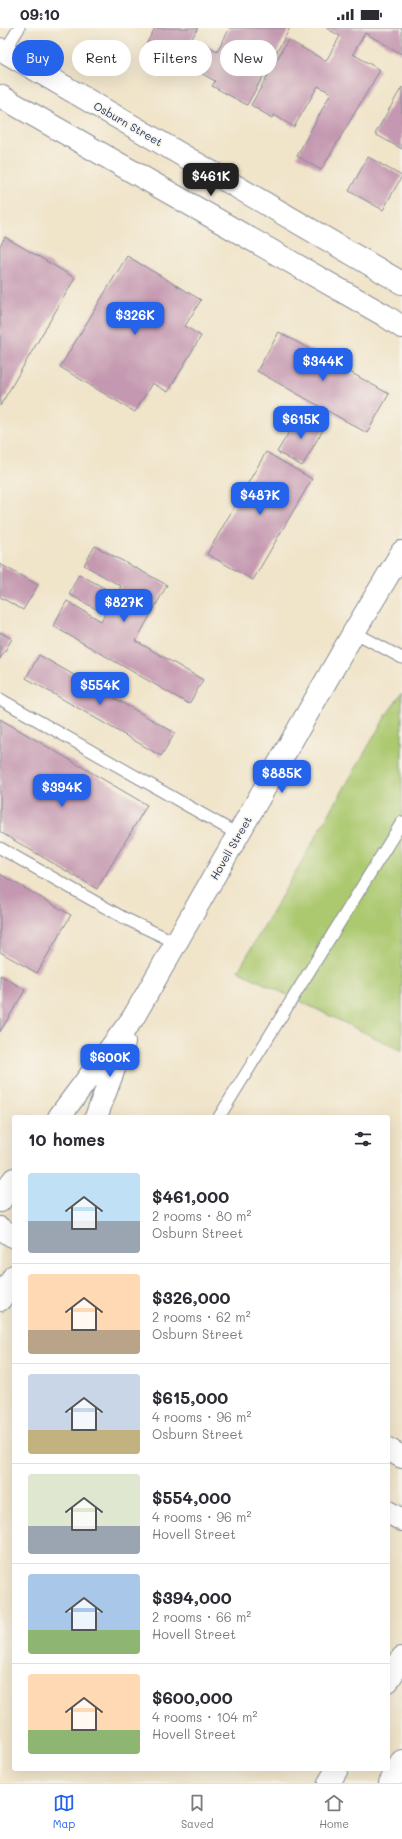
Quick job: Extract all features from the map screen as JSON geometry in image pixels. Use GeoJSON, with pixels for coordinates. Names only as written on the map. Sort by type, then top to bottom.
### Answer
{"type":"FeatureCollection","features":[{"type":"Feature","properties":{"kind":"street","name":"Osburn Street"},"geometry":{"type":"LineString","coordinates":[[2,51],[402,283]]}},
{"type":"Feature","properties":{"kind":"street"},"geometry":{"type":"LineString","coordinates":[[0,96],[388,317],[402,327]]}},
{"type":"Feature","properties":{"kind":"street","name":"Hovell Street"},"geometry":{"type":"LineString","coordinates":[[60,1115],[133,1018],[354,632],[402,552]]}},
{"type":"Feature","properties":{"kind":"street","name":"Hovell Street"},"geometry":{"type":"LineString","coordinates":[[97,1115],[133,1018]]}},
{"type":"Feature","properties":{"kind":"street"},"geometry":{"type":"LineString","coordinates":[[0,1201],[12,1182]]}},
{"type":"Feature","properties":{"kind":"street"},"geometry":{"type":"LineString","coordinates":[[0,1228],[12,1236]]}},
{"type":"Feature","properties":{"kind":"street"},"geometry":{"type":"LineString","coordinates":[[390,1450],[402,1457]]}},
{"type":"Feature","properties":{"kind":"street"},"geometry":{"type":"LineString","coordinates":[[390,1513],[402,1520]]}},
{"type":"Feature","properties":{"kind":"street"},"geometry":{"type":"LineString","coordinates":[[390,1679],[402,1658]]}},
{"type":"Feature","properties":{"kind":"street"},"geometry":{"type":"LineString","coordinates":[[390,1783],[402,1761]]}},
{"type":"Feature","properties":{"kind":"street"},"geometry":{"type":"LineString","coordinates":[[328,1783],[336,1771]]}},
{"type":"Feature","properties":{"kind":"lane"},"geometry":{"type":"LineString","coordinates":[[2,51],[20,28]]}},
{"type":"Feature","properties":{"kind":"lane"},"geometry":{"type":"LineString","coordinates":[[354,632],[402,658]]}},
{"type":"Feature","properties":{"kind":"lane"},"geometry":{"type":"LineString","coordinates":[[0,699],[239,835]]}},
{"type":"Feature","properties":{"kind":"lane"},"geometry":{"type":"LineString","coordinates":[[220,1115],[402,822]]}},
{"type":"Feature","properties":{"kind":"lane"},"geometry":{"type":"LineString","coordinates":[[0,848],[124,918],[177,943]]}},
{"type":"Feature","properties":{"kind":"green space"},"geometry":{"type":"Polygon","coordinates":[[[402,693],[402,1051],[238,971],[387,714],[402,693]]]}},
{"type":"Feature","properties":{"kind":"building"},"geometry":{"type":"Polygon","coordinates":[[[155,28],[198,28],[191,40],[148,40],[155,28]]]}},
{"type":"Feature","properties":{"kind":"building"},"geometry":{"type":"Polygon","coordinates":[[[230,28],[290,28],[277,51],[277,40],[223,40],[230,28]]]}},
{"type":"Feature","properties":{"kind":"building"},"geometry":{"type":"Polygon","coordinates":[[[326,28],[402,28],[402,54],[365,33],[353,54],[380,70],[321,170],[297,156],[331,93],[318,86],[294,127],[274,115],[272,118],[251,105],[268,76],[277,76],[277,59],[288,40],[326,61],[340,36],[326,28]]]}},
{"type":"Feature","properties":{"kind":"building"},"geometry":{"type":"Polygon","coordinates":[[[220,46],[220,76],[263,76],[247,105],[212,86],[215,81],[206,76],[212,76],[212,48],[217,51],[220,46]]]}},
{"type":"Feature","properties":{"kind":"building"},"geometry":{"type":"Polygon","coordinates":[[[402,87],[402,149],[375,134],[402,87]]]}},
{"type":"Feature","properties":{"kind":"building"},"geometry":{"type":"Polygon","coordinates":[[[368,157],[402,176],[383,210],[349,191],[368,157]]]}},
{"type":"Feature","properties":{"kind":"building"},"geometry":{"type":"Polygon","coordinates":[[[5,237],[75,278],[0,406],[0,246],[5,237]]]}},
{"type":"Feature","properties":{"kind":"building"},"geometry":{"type":"Polygon","coordinates":[[[127,256],[201,300],[185,326],[201,336],[168,392],[152,383],[135,412],[60,367],[127,256]]]}},
{"type":"Feature","properties":{"kind":"building"},"geometry":{"type":"Polygon","coordinates":[[[279,332],[389,394],[367,433],[257,371],[279,332]]]}},
{"type":"Feature","properties":{"kind":"building"},"geometry":{"type":"Polygon","coordinates":[[[300,414],[324,428],[302,466],[277,452],[300,414]]]}},
{"type":"Feature","properties":{"kind":"building"},"geometry":{"type":"Polygon","coordinates":[[[266,452],[312,479],[253,580],[207,554],[266,452]]]}},
{"type":"Feature","properties":{"kind":"building"},"geometry":{"type":"Polygon","coordinates":[[[95,546],[167,585],[136,641],[203,680],[189,704],[53,626],[67,601],[101,621],[105,614],[69,594],[79,574],[117,595],[121,586],[84,565],[95,546]]]}},
{"type":"Feature","properties":{"kind":"building"},"geometry":{"type":"Polygon","coordinates":[[[0,564],[38,585],[23,610],[0,597],[0,564]]]}},
{"type":"Feature","properties":{"kind":"building"},"geometry":{"type":"Polygon","coordinates":[[[0,632],[12,639],[0,659],[0,632]]]}},
{"type":"Feature","properties":{"kind":"building"},"geometry":{"type":"Polygon","coordinates":[[[39,655],[175,733],[161,756],[26,678],[39,655]]]}},
{"type":"Feature","properties":{"kind":"building"},"geometry":{"type":"Polygon","coordinates":[[[0,719],[147,805],[97,889],[0,832],[0,719]]]}},
{"type":"Feature","properties":{"kind":"building"},"geometry":{"type":"Polygon","coordinates":[[[0,874],[71,915],[37,973],[0,952],[0,874]]]}},
{"type":"Feature","properties":{"kind":"building"},"geometry":{"type":"Polygon","coordinates":[[[0,975],[25,990],[0,1032],[0,975]]]}}]}
